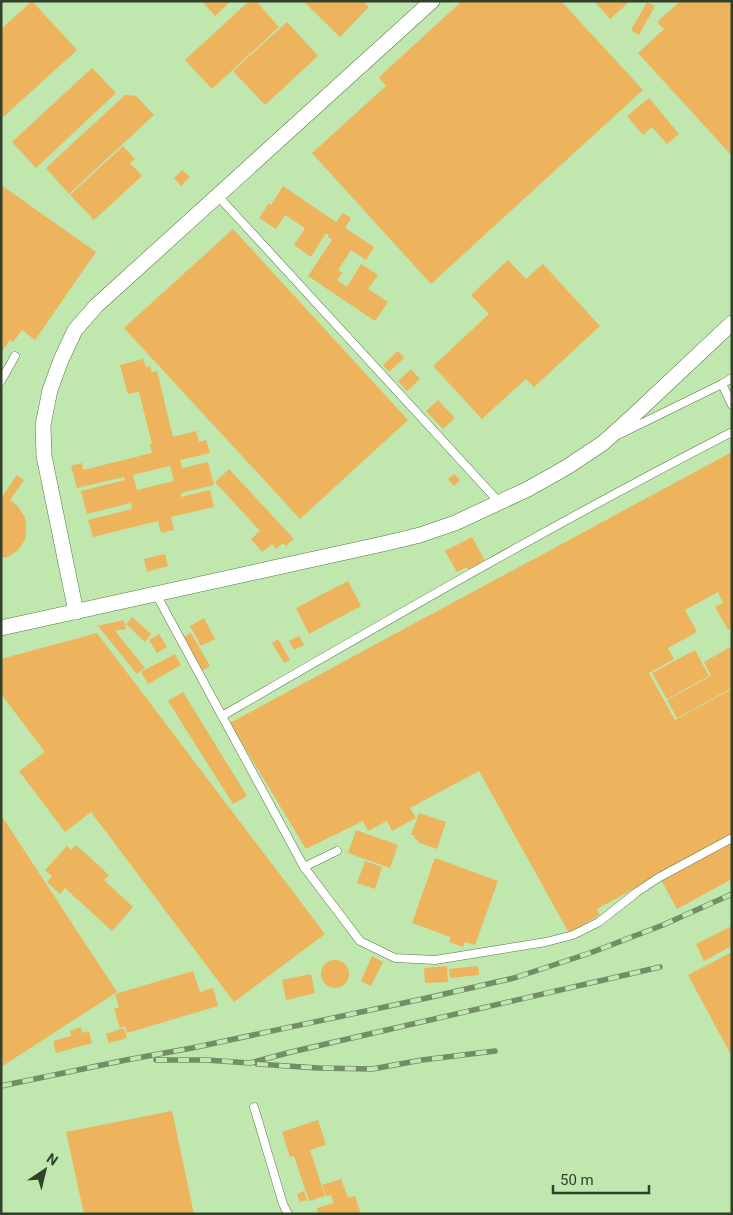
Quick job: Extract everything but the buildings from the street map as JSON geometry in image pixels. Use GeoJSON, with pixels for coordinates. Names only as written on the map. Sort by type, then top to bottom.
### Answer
{"type":"FeatureCollection","features":[{"type":"Feature","properties":{"kind":"street"},"geometry":{"type":"LineString","coordinates":[[76,612],[44,456],[43,425],[53,382],[75,330],[96,306],[432,1]]}},
{"type":"Feature","properties":{"kind":"street"},"geometry":{"type":"LineString","coordinates":[[1,628],[387,543],[420,535],[455,523],[528,489],[568,467],[603,443],[732,323]]}},
{"type":"Feature","properties":{"kind":"lane"},"geometry":{"type":"LineString","coordinates":[[218,196],[499,502]]}},
{"type":"Feature","properties":{"kind":"lane"},"geometry":{"type":"LineString","coordinates":[[1,381],[15,356]]}},
{"type":"Feature","properties":{"kind":"lane"},"geometry":{"type":"LineString","coordinates":[[603,443],[732,378]]}},
{"type":"Feature","properties":{"kind":"lane"},"geometry":{"type":"LineString","coordinates":[[722,384],[732,405]]}},
{"type":"Feature","properties":{"kind":"lane"},"geometry":{"type":"LineString","coordinates":[[222,716],[646,476],[732,432]]}},
{"type":"Feature","properties":{"kind":"lane"},"geometry":{"type":"LineString","coordinates":[[156,594],[304,868],[360,941],[395,958],[435,960],[546,942],[573,935],[599,922],[658,878],[732,838]]}},
{"type":"Feature","properties":{"kind":"lane"},"geometry":{"type":"LineString","coordinates":[[304,868],[337,851]]}},
{"type":"Feature","properties":{"kind":"lane"},"geometry":{"type":"LineString","coordinates":[[254,1107],[283,1204],[288,1214]]}},
{"type":"Feature","properties":{"kind":"railway"},"geometry":{"type":"LineString","coordinates":[[1,1086],[192,1048],[514,978],[590,953],[663,925],[732,894]]}},
{"type":"Feature","properties":{"kind":"railway"},"geometry":{"type":"LineString","coordinates":[[156,1060],[206,1060],[250,1063],[660,967]]}},
{"type":"Feature","properties":{"kind":"railway"},"geometry":{"type":"LineString","coordinates":[[257,1064],[372,1069],[422,1060],[495,1051]]}}]}
